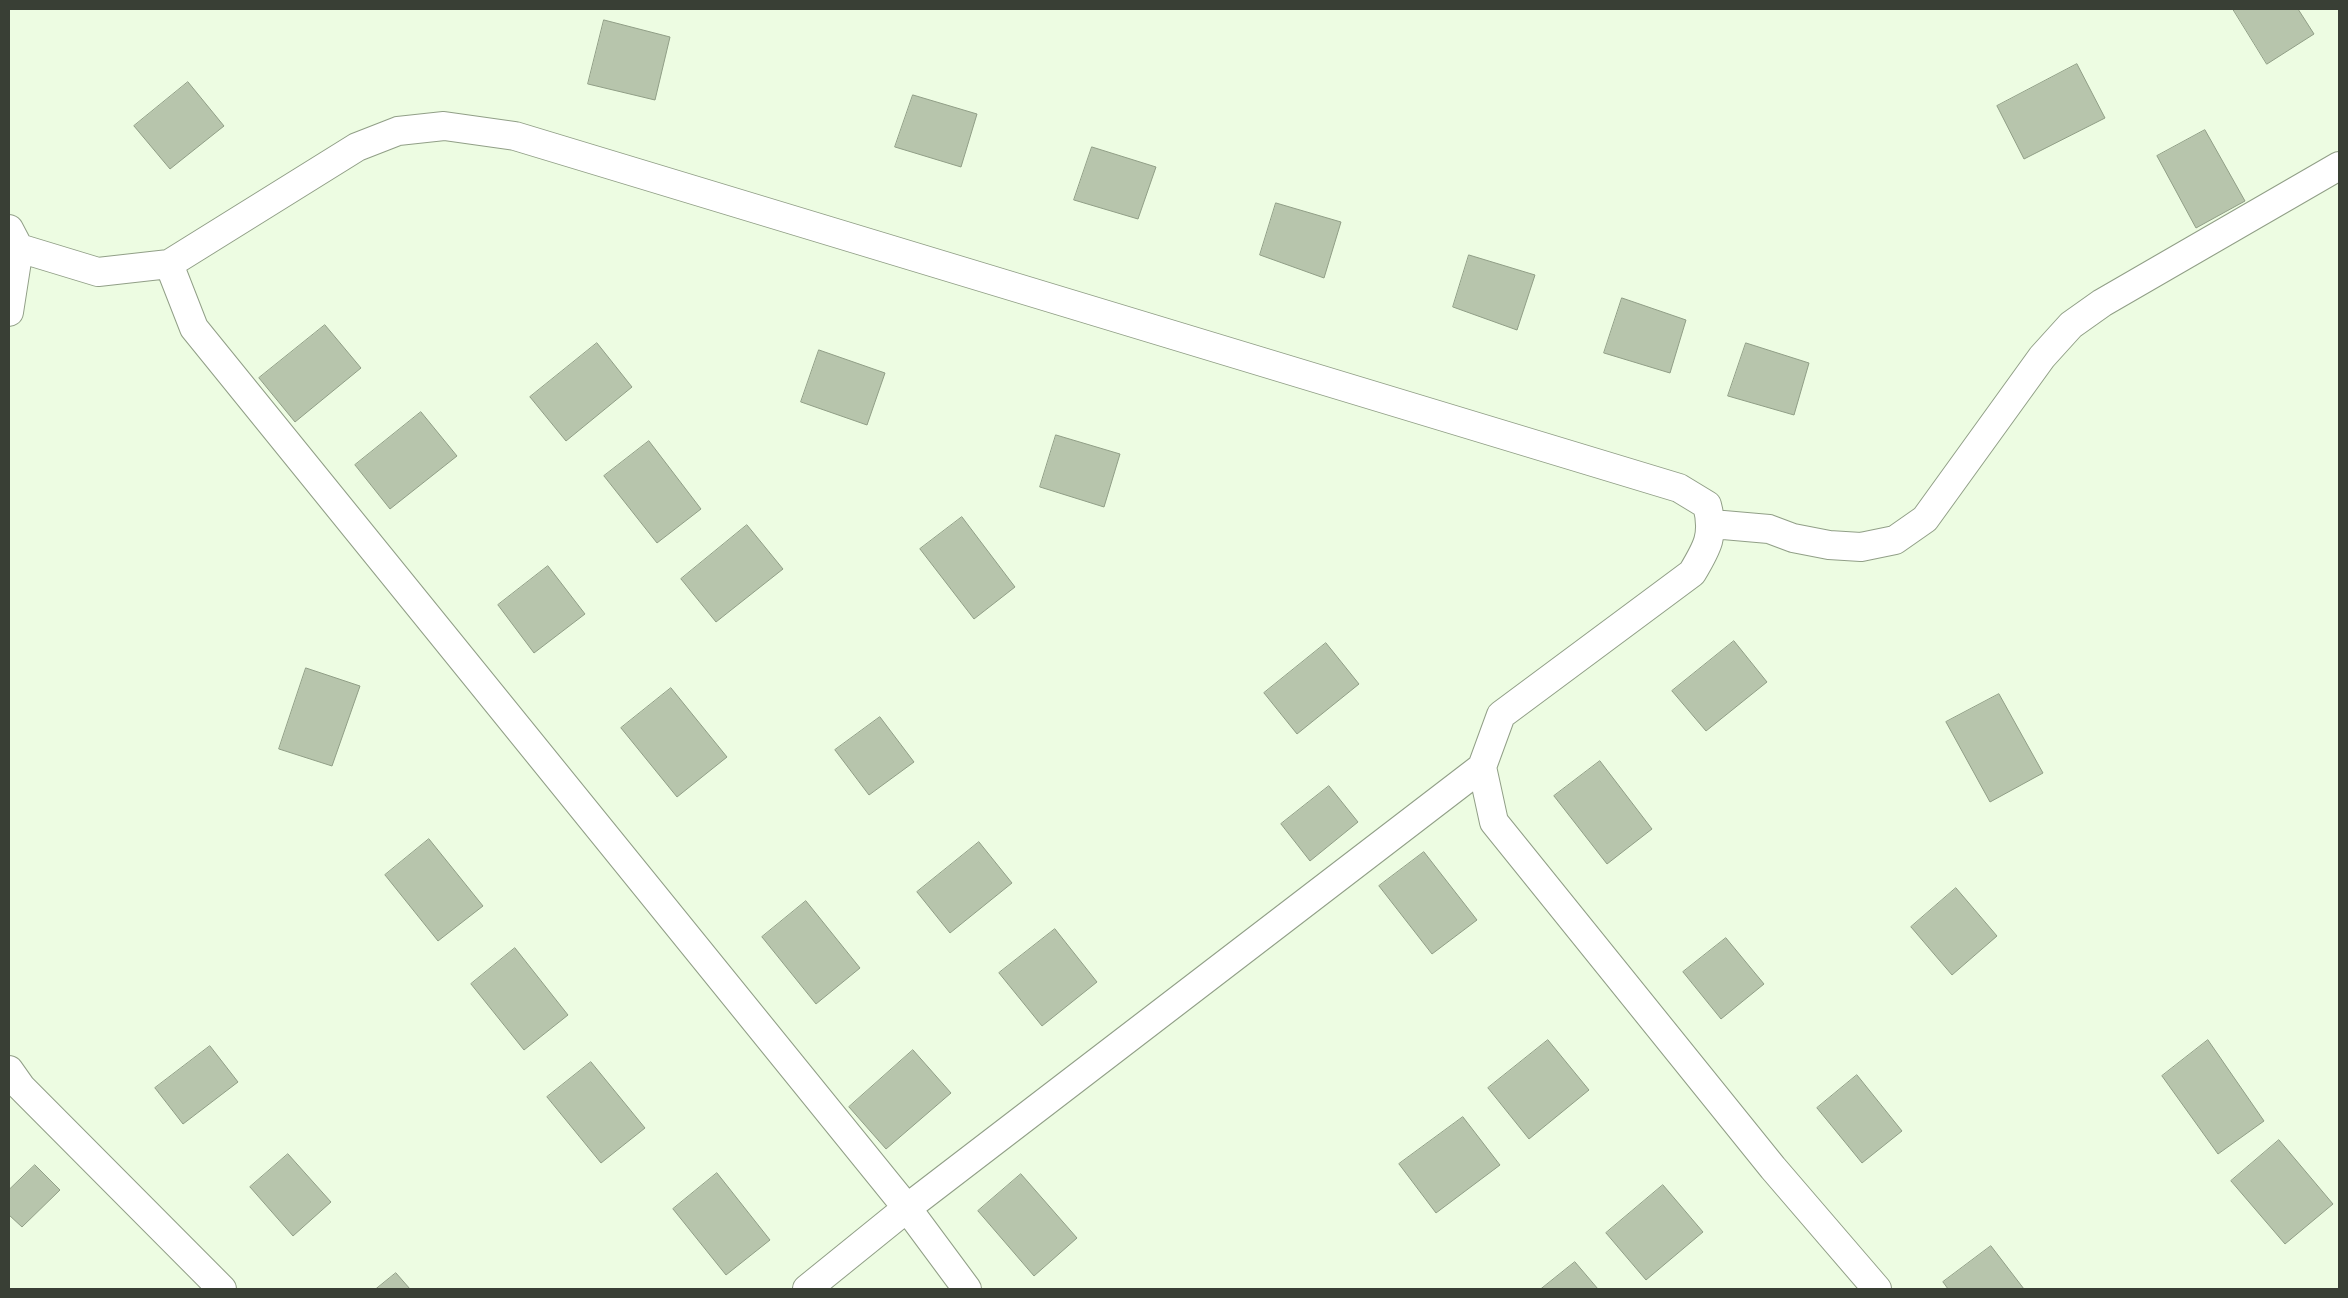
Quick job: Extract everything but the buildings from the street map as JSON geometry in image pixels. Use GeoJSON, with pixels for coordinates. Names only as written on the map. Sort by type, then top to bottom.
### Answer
{"type":"FeatureCollection","features":[{"type":"Feature","properties":{"kind":"street"},"geometry":{"type":"LineString","coordinates":[[9,312],[14,239],[98,272],[169,264],[357,147],[398,131],[444,126],[515,136],[1679,488],[1707,506],[1712,524],[1706,550],[1692,573],[1501,715],[1482,768],[1494,822],[1773,1168],[1877,1289]]}},
{"type":"Feature","properties":{"kind":"street"},"geometry":{"type":"LineString","coordinates":[[1712,524],[1768,529],[1793,538],[1829,545],[1861,547],[1895,540],[1925,520],[2042,357],[2071,324],[2102,303],[2182,259],[2339,166]]}},
{"type":"Feature","properties":{"kind":"street"},"geometry":{"type":"LineString","coordinates":[[169,264],[194,328],[907,1208],[967,1289]]}},
{"type":"Feature","properties":{"kind":"street"},"geometry":{"type":"LineString","coordinates":[[807,1289],[907,1208],[1482,768]]}},
{"type":"Feature","properties":{"kind":"street"},"geometry":{"type":"LineString","coordinates":[[9,1070],[21,1087],[222,1289]]}}]}
